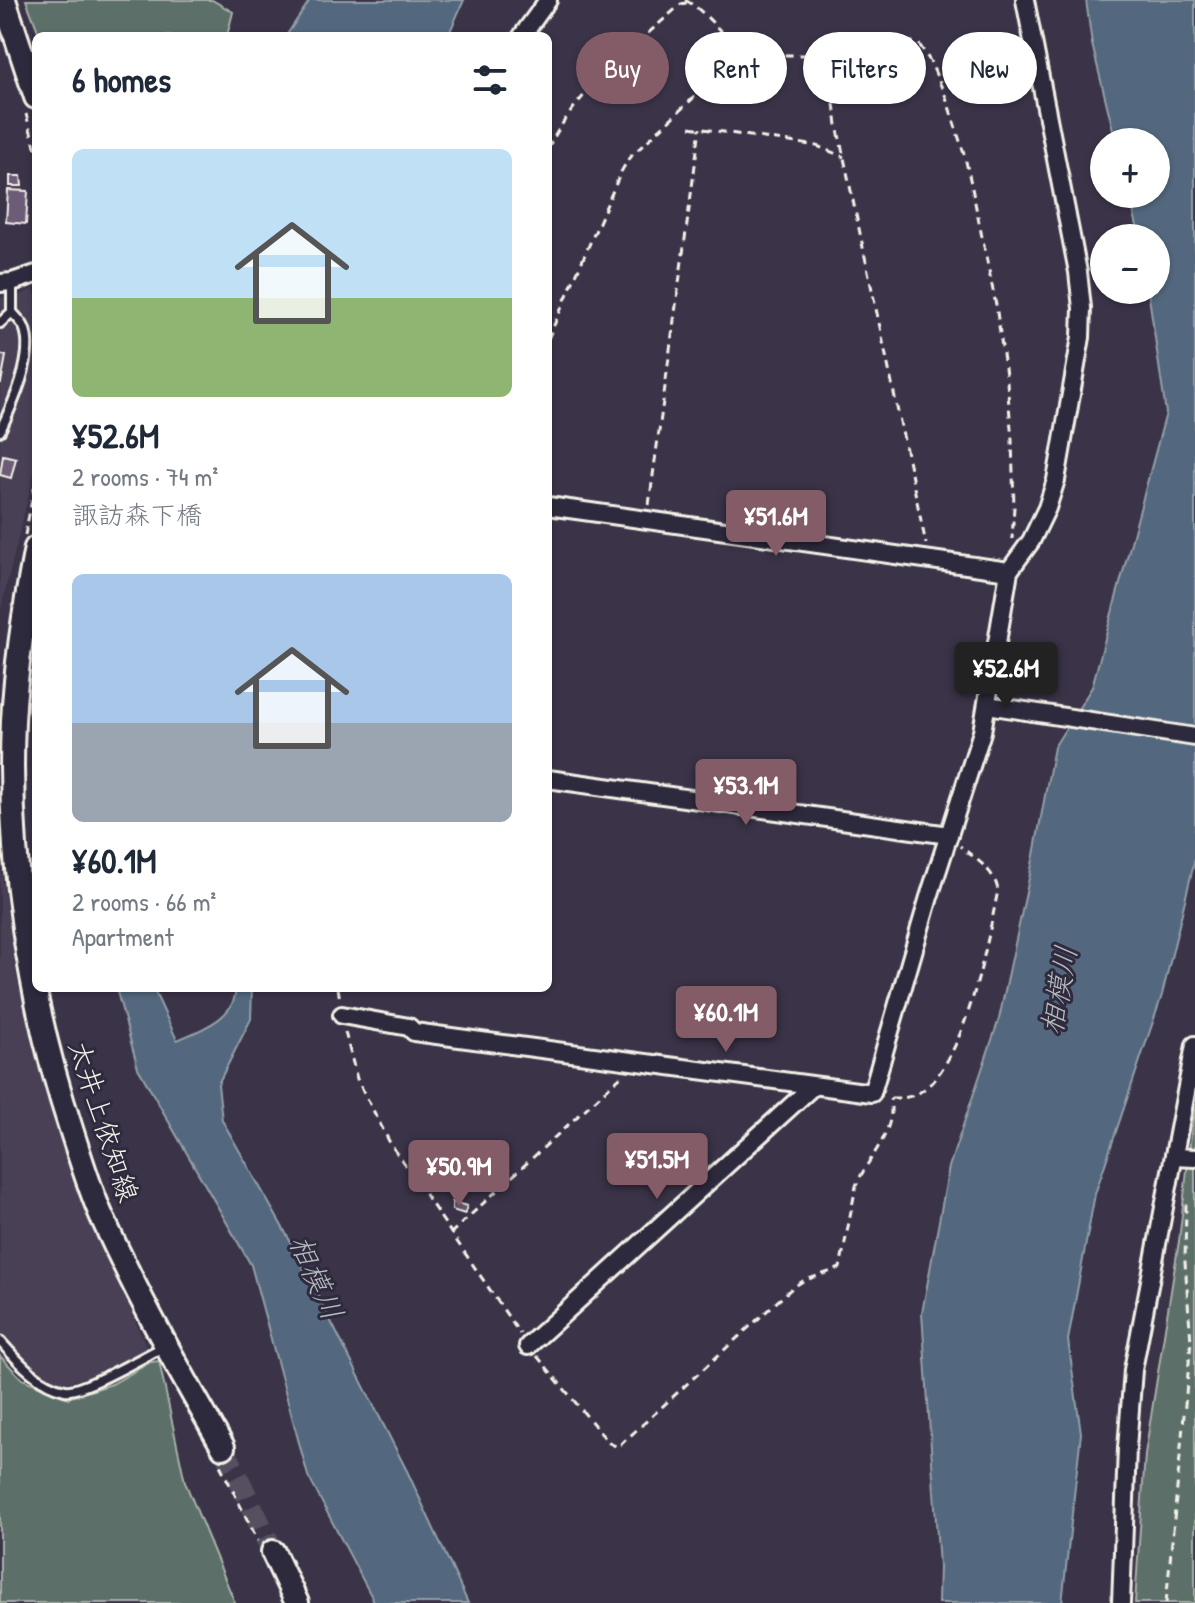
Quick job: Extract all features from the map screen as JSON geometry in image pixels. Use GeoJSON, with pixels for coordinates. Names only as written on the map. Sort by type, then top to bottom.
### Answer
{"type":"FeatureCollection","features":[{"type":"Feature","properties":{"kind":"main road"},"geometry":{"type":"LineString","coordinates":[[4,0],[32,85]]}},
{"type":"Feature","properties":{"kind":"main road","name":"太井上依知線"},"geometry":{"type":"LineString","coordinates":[[32,571],[17,658],[13,724],[14,809],[20,898],[32,970]]}},
{"type":"Feature","properties":{"kind":"main road","name":"太井上依知線"},"geometry":{"type":"LineString","coordinates":[[37,992],[59,1091],[101,1215],[222,1456]]}},
{"type":"Feature","properties":{"kind":"main road"},"geometry":{"type":"LineString","coordinates":[[267,1551],[297,1603]]}},
{"type":"Feature","properties":{"kind":"street"},"geometry":{"type":"LineString","coordinates":[[525,32],[548,0]]}},
{"type":"Feature","properties":{"kind":"street"},"geometry":{"type":"LineString","coordinates":[[342,1015],[409,1027],[414,1032],[872,1093],[949,835],[978,744],[994,706],[1009,571],[1031,541],[1051,494],[1067,424],[1081,337],[1078,272],[1025,0]]}},
{"type":"Feature","properties":{"kind":"street"},"geometry":{"type":"LineString","coordinates":[[6,282],[32,275]]}},
{"type":"Feature","properties":{"kind":"street"},"geometry":{"type":"LineString","coordinates":[[552,507],[1009,571]]}},
{"type":"Feature","properties":{"kind":"street"},"geometry":{"type":"LineString","coordinates":[[994,706],[1195,737]]}},
{"type":"Feature","properties":{"kind":"street"},"geometry":{"type":"LineString","coordinates":[[552,780],[949,835]]}},
{"type":"Feature","properties":{"kind":"street"},"geometry":{"type":"LineString","coordinates":[[1121,1603],[1133,1370],[1195,1045]]}},
{"type":"Feature","properties":{"kind":"street"},"geometry":{"type":"LineString","coordinates":[[528,1346],[813,1086]]}},
{"type":"Feature","properties":{"kind":"street"},"geometry":{"type":"LineString","coordinates":[[1174,1157],[1195,1158]]}},
{"type":"Feature","properties":{"kind":"lane"},"geometry":{"type":"LineString","coordinates":[[0,431],[17,396],[27,355],[24,326],[12,312],[6,282]]}},
{"type":"Feature","properties":{"kind":"lane"},"geometry":{"type":"LineString","coordinates":[[0,323],[12,312]]}},
{"type":"Feature","properties":{"kind":"lane"},"geometry":{"type":"LineString","coordinates":[[0,1341],[45,1383],[69,1391],[165,1346]]}},
{"type":"Feature","properties":{"kind":"path"},"geometry":{"type":"LineString","coordinates":[[552,140],[589,90],[681,4],[688,1],[718,32]]}},
{"type":"Feature","properties":{"kind":"path"},"geometry":{"type":"LineString","coordinates":[[926,55],[946,97],[965,157],[996,305],[1007,382],[1014,507],[1009,571]]}},
{"type":"Feature","properties":{"kind":"path"},"geometry":{"type":"LineString","coordinates":[[552,330],[629,158],[687,104]]}},
{"type":"Feature","properties":{"kind":"path"},"geometry":{"type":"LineString","coordinates":[[835,104],[929,560]]}},
{"type":"Feature","properties":{"kind":"path"},"geometry":{"type":"LineString","coordinates":[[690,127],[817,146],[844,157]]}},
{"type":"Feature","properties":{"kind":"path"},"geometry":{"type":"LineString","coordinates":[[647,520],[700,128]]}},
{"type":"Feature","properties":{"kind":"path"},"geometry":{"type":"LineString","coordinates":[[872,1093],[890,1098],[912,1097],[923,1091],[942,1072],[970,1009],[998,890],[996,878],[949,835]]}},
{"type":"Feature","properties":{"kind":"path"},"geometry":{"type":"LineString","coordinates":[[342,1015],[350,1058],[367,1100],[390,1143],[528,1346],[609,1443],[618,1447],[792,1288],[840,1268],[852,1200],[861,1175],[882,1144],[893,1113],[890,1098]]}},
{"type":"Feature","properties":{"kind":"path"},"geometry":{"type":"LineString","coordinates":[[450,1234],[637,1062]]}},
{"type":"Feature","properties":{"kind":"path"},"geometry":{"type":"LineString","coordinates":[[1166,1603],[1191,1342],[1185,1262],[1186,1203],[1168,1186]]}},
{"type":"Feature","properties":{"kind":"path"},"geometry":{"type":"LineString","coordinates":[[222,1456],[267,1551]]}},
{"type":"Feature","properties":{"kind":"shaded area"},"geometry":{"type":"Polygon","coordinates":[[[32,290],[32,481],[0,612],[0,298],[18,296],[32,290]]]}},
{"type":"Feature","properties":{"kind":"shaded area"},"geometry":{"type":"Polygon","coordinates":[[[0,864],[16,975],[66,1160],[147,1349],[94,1375],[63,1384],[50,1379],[21,1357],[0,1334],[0,864]]]}},
{"type":"Feature","properties":{"kind":"green space"},"geometry":{"type":"Polygon","coordinates":[[[26,0],[212,0],[233,12],[228,32],[38,32],[26,0]]]}},
{"type":"Feature","properties":{"kind":"green space"},"geometry":{"type":"Polygon","coordinates":[[[1195,1099],[1195,1603],[1135,1603],[1145,1454],[1179,1241],[1195,1099]]]}},
{"type":"Feature","properties":{"kind":"green space"},"geometry":{"type":"Polygon","coordinates":[[[0,1356],[22,1379],[68,1398],[112,1384],[151,1362],[159,1361],[185,1482],[235,1603],[0,1603],[0,1356]]]}},
{"type":"Feature","properties":{"kind":"water"},"geometry":{"type":"Polygon","coordinates":[[[310,0],[464,0],[450,32],[289,32],[310,0]]]}},
{"type":"Feature","properties":{"kind":"water","name":"相模川"},"geometry":{"type":"Polygon","coordinates":[[[1086,0],[1195,0],[1195,859],[1162,995],[1095,1194],[1068,1340],[1081,1433],[1062,1603],[938,1603],[939,1566],[922,1313],[949,1167],[999,1019],[1054,747],[1092,687],[1166,413],[1150,304],[1170,304],[1170,224],[1136,224],[1132,208],[1170,208],[1170,128],[1113,128],[1092,44],[1086,0]]]}},
{"type":"Feature","properties":{"kind":"water"},"geometry":{"type":"Polygon","coordinates":[[[117,992],[155,992],[177,1040],[224,1015],[235,992],[252,992],[251,1019],[218,1084],[222,1120],[288,1237],[408,1473],[468,1603],[375,1603],[308,1476],[251,1265],[138,1068],[117,992]]]}},
{"type":"Feature","properties":{"kind":"building"},"geometry":{"type":"Polygon","coordinates":[[[10,176],[21,176],[22,186],[10,186],[10,176]]]}},
{"type":"Feature","properties":{"kind":"building"},"geometry":{"type":"Polygon","coordinates":[[[8,190],[28,191],[26,224],[6,222],[8,190]]]}},
{"type":"Feature","properties":{"kind":"building"},"geometry":{"type":"Polygon","coordinates":[[[0,354],[6,356],[1,383],[0,383],[0,354]]]}},
{"type":"Feature","properties":{"kind":"building"},"geometry":{"type":"Polygon","coordinates":[[[3,455],[16,458],[11,478],[0,475],[3,455]]]}},
{"type":"Feature","properties":{"kind":"building"},"geometry":{"type":"Polygon","coordinates":[[[452,1202],[467,1206],[465,1214],[452,1210],[452,1202]]]}},
{"type":"Feature","properties":{"kind":"tunnel"},"geometry":{"type":"LineString","coordinates":[[223,1447],[273,1552]]}}]}
